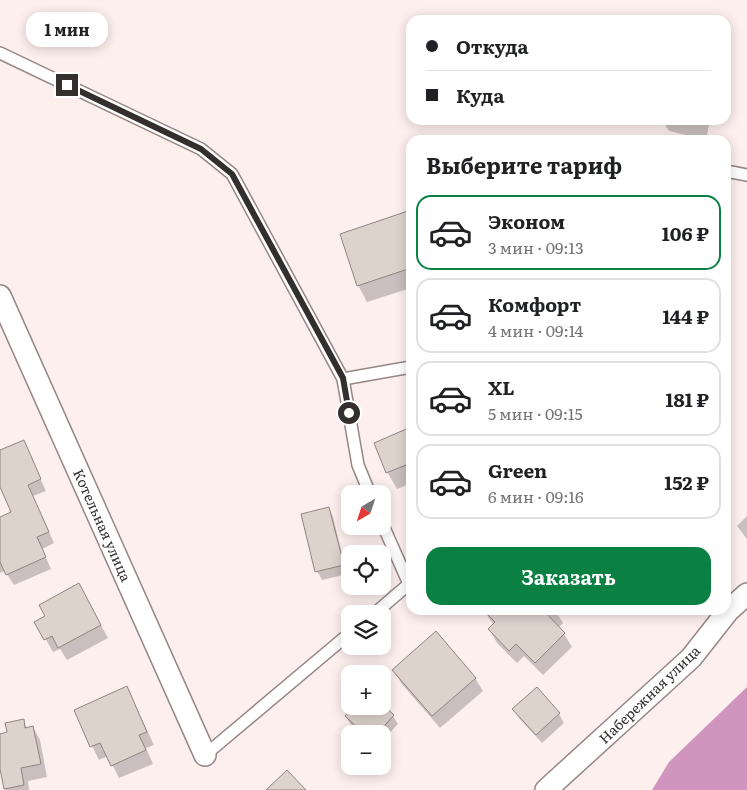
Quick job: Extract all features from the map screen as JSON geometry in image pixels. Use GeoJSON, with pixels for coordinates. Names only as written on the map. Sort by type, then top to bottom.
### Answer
{"type":"FeatureCollection","features":[{"type":"Feature","properties":{"kind":"street","name":"Котельная улица"},"geometry":{"type":"LineString","coordinates":[[0,296],[205,754]]}},
{"type":"Feature","properties":{"kind":"street","name":"Набережная улица"},"geometry":{"type":"LineString","coordinates":[[731,608],[747,594]]}},
{"type":"Feature","properties":{"kind":"street","name":"Набережная улица"},"geometry":{"type":"LineString","coordinates":[[546,790],[690,658],[725,615]]}},
{"type":"Feature","properties":{"kind":"lane"},"geometry":{"type":"LineString","coordinates":[[0,53],[201,149],[232,174],[343,378],[358,465],[366,485]]}},
{"type":"Feature","properties":{"kind":"lane"},"geometry":{"type":"LineString","coordinates":[[731,172],[747,175]]}},
{"type":"Feature","properties":{"kind":"lane"},"geometry":{"type":"LineString","coordinates":[[343,378],[406,368]]}},
{"type":"Feature","properties":{"kind":"lane"},"geometry":{"type":"LineString","coordinates":[[388,535],[406,574]]}},
{"type":"Feature","properties":{"kind":"lane"},"geometry":{"type":"LineString","coordinates":[[384,605],[406,586]]}},
{"type":"Feature","properties":{"kind":"lane"},"geometry":{"type":"LineString","coordinates":[[205,754],[341,641]]}},
{"type":"Feature","properties":{"kind":"shaded area"},"geometry":{"type":"Polygon","coordinates":[[[747,687],[747,790],[652,790],[669,762],[747,687]]]}},
{"type":"Feature","properties":{"kind":"building"},"geometry":{"type":"Polygon","coordinates":[[[406,212],[406,270],[357,286],[340,234],[406,212]]]}},
{"type":"Feature","properties":{"kind":"building"},"geometry":{"type":"Polygon","coordinates":[[[406,429],[406,465],[386,473],[374,443],[406,429]]]}},
{"type":"Feature","properties":{"kind":"building"},"geometry":{"type":"Polygon","coordinates":[[[24,440],[41,479],[28,485],[49,532],[37,537],[46,557],[6,575],[0,562],[0,517],[11,512],[0,487],[0,450],[24,440]]]}},
{"type":"Feature","properties":{"kind":"building"},"geometry":{"type":"Polygon","coordinates":[[[329,507],[341,553],[341,566],[315,572],[301,514],[329,507]]]}},
{"type":"Feature","properties":{"kind":"building"},"geometry":{"type":"Polygon","coordinates":[[[79,583],[101,625],[58,648],[52,636],[44,640],[34,622],[45,616],[39,605],[79,583]]]}},
{"type":"Feature","properties":{"kind":"building"},"geometry":{"type":"Polygon","coordinates":[[[488,615],[548,615],[565,633],[535,663],[516,644],[509,651],[488,629],[495,622],[488,615]]]}},
{"type":"Feature","properties":{"kind":"building"},"geometry":{"type":"Polygon","coordinates":[[[436,631],[476,678],[432,716],[392,670],[436,631]]]}},
{"type":"Feature","properties":{"kind":"building"},"geometry":{"type":"Polygon","coordinates":[[[127,686],[147,732],[139,735],[146,750],[111,766],[100,743],[90,747],[74,710],[127,686]]]}},
{"type":"Feature","properties":{"kind":"building"},"geometry":{"type":"Polygon","coordinates":[[[537,687],[560,713],[536,735],[512,709],[537,687]]]}},
{"type":"Feature","properties":{"kind":"building"},"geometry":{"type":"Polygon","coordinates":[[[391,712],[394,715],[385,725],[354,725],[345,716],[391,715],[391,712]]]}},
{"type":"Feature","properties":{"kind":"building"},"geometry":{"type":"Polygon","coordinates":[[[24,719],[25,728],[33,726],[41,764],[21,768],[24,785],[4,789],[0,769],[0,734],[7,732],[5,723],[24,719]]]}},
{"type":"Feature","properties":{"kind":"building"},"geometry":{"type":"Polygon","coordinates":[[[287,770],[306,790],[266,790],[287,770]]]}},
{"type":"Feature","properties":{"kind":"route"},"geometry":{"type":"LineString","coordinates":[[67,85],[201,149],[232,174],[343,378],[349,413]]}}]}
